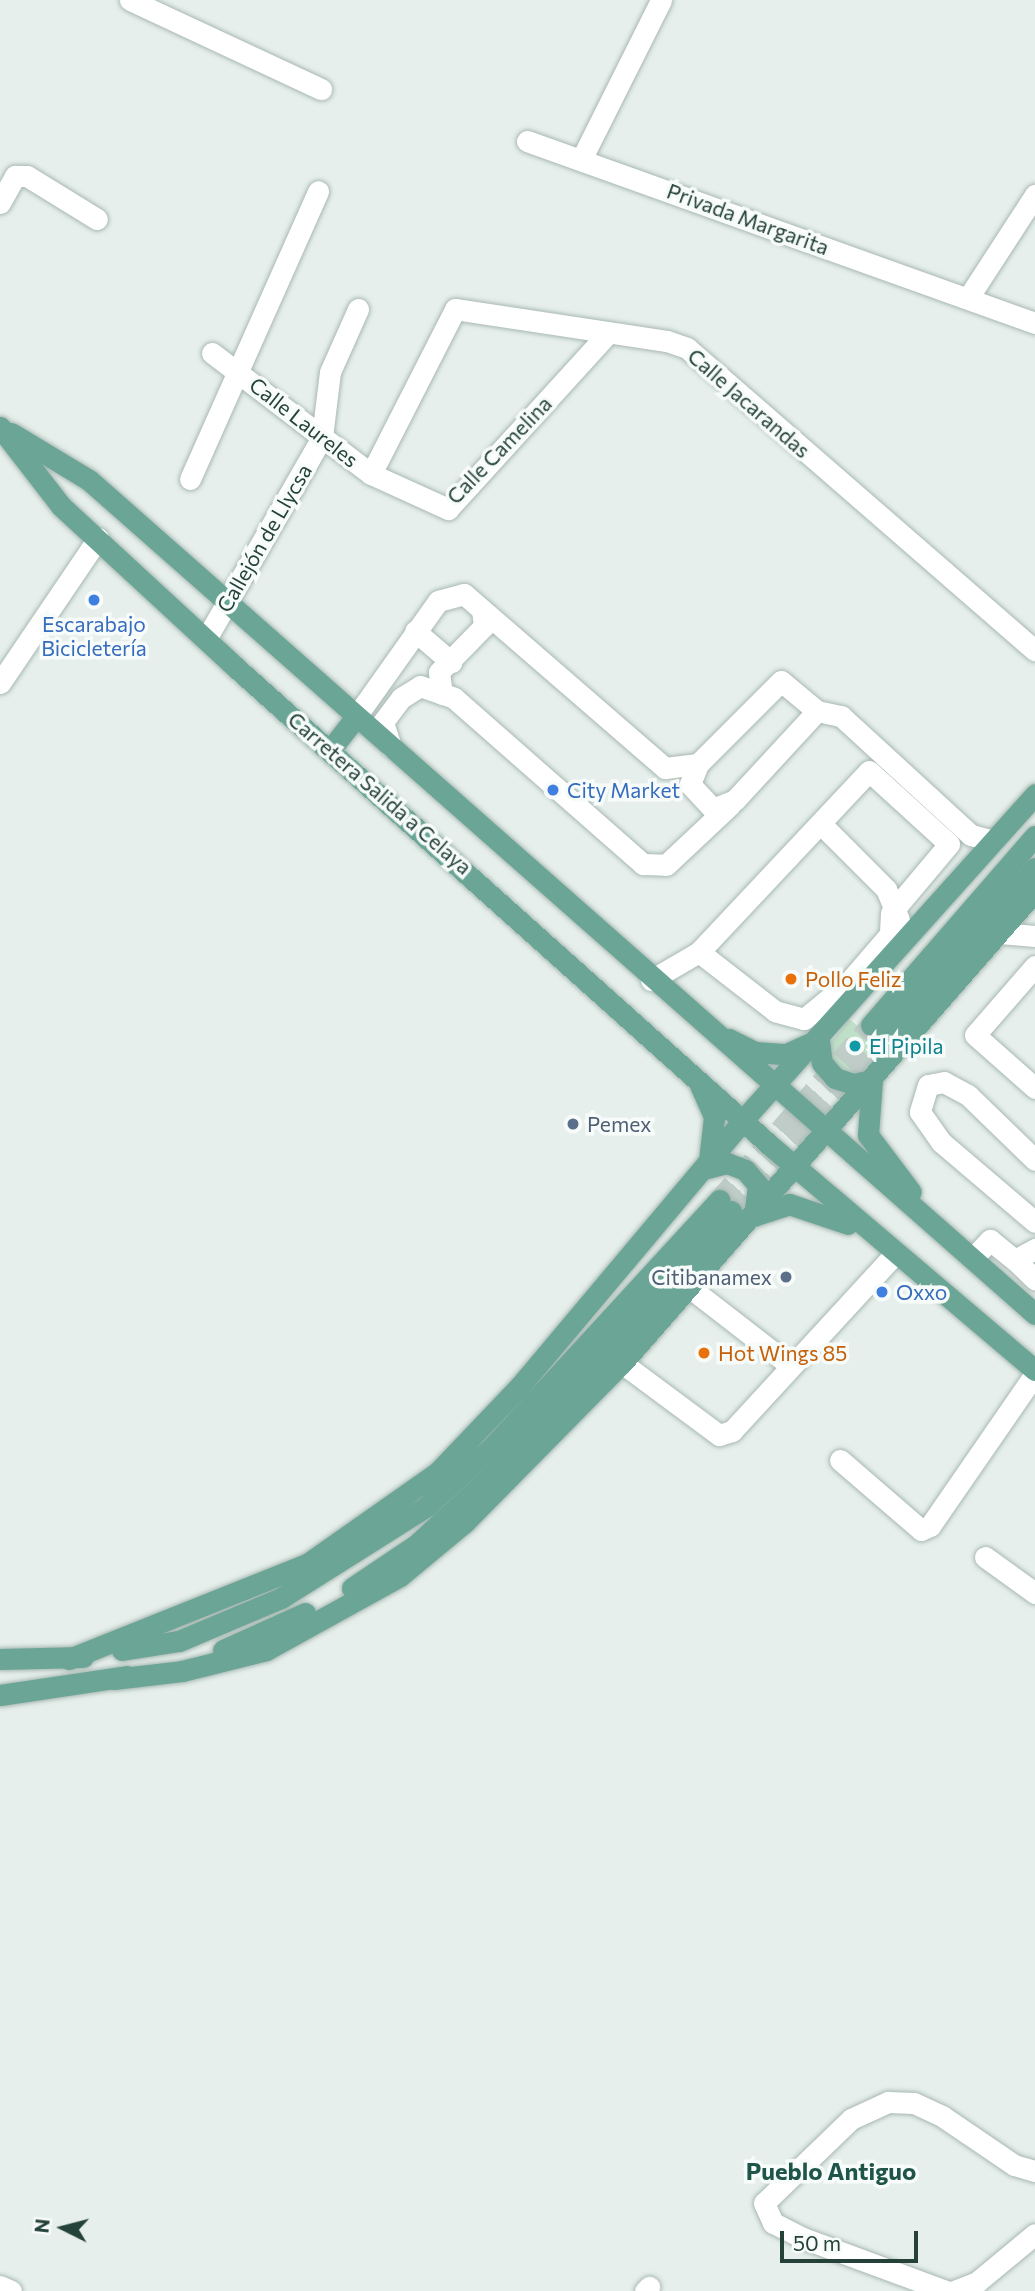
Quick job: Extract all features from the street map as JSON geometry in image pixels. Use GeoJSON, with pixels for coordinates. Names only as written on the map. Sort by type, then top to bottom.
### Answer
{"type":"FeatureCollection","features":[{"type":"Feature","properties":{"kind":"main road","name":"Carretera Salida a Celaya"},"geometry":{"type":"LineString","coordinates":[[0,427],[61,506],[330,750],[677,1056],[772,1147],[895,1254]]}},
{"type":"Feature","properties":{"kind":"main road","name":"Carretera Salida a Celaya"},"geometry":{"type":"LineString","coordinates":[[0,427],[89,480],[226,607],[391,747],[701,1026],[946,1234]]}},
{"type":"Feature","properties":{"kind":"main road"},"geometry":{"type":"LineString","coordinates":[[330,750],[355,718]]}},
{"type":"Feature","properties":{"kind":"main road"},"geometry":{"type":"LineString","coordinates":[[69,1659],[239,1596],[370,1526],[438,1472],[520,1386],[707,1168],[743,1120],[819,1040],[1035,794]]}},
{"type":"Feature","properties":{"kind":"main road"},"geometry":{"type":"LineString","coordinates":[[1035,836],[878,1031],[1035,868]]}},
{"type":"Feature","properties":{"kind":"main road"},"geometry":{"type":"LineString","coordinates":[[0,1695],[182,1671],[267,1650],[400,1576],[465,1522],[622,1363],[796,1168],[1035,891]]}},
{"type":"Feature","properties":{"kind":"main road"},"geometry":{"type":"LineString","coordinates":[[701,1026],[754,1052],[786,1054],[819,1040]]}},
{"type":"Feature","properties":{"kind":"main road"},"geometry":{"type":"LineString","coordinates":[[819,1040],[822,1063],[835,1078],[853,1084],[872,1080]]}},
{"type":"Feature","properties":{"kind":"main road"},"geometry":{"type":"LineString","coordinates":[[677,1056],[708,1097],[714,1117],[707,1168]]}},
{"type":"Feature","properties":{"kind":"main road"},"geometry":{"type":"LineString","coordinates":[[872,1080],[869,1135],[946,1234],[1035,1314]]}},
{"type":"Feature","properties":{"kind":"main road"},"geometry":{"type":"LineString","coordinates":[[707,1168],[727,1163],[745,1170],[758,1185],[754,1216]]}},
{"type":"Feature","properties":{"kind":"main road"},"geometry":{"type":"LineString","coordinates":[[754,1216],[789,1204],[832,1214],[895,1254],[1035,1372]]}},
{"type":"Feature","properties":{"kind":"main road"},"geometry":{"type":"LineString","coordinates":[[0,1659],[69,1659],[179,1641],[281,1598],[372,1545],[494,1445],[725,1205],[555,1412],[416,1545],[282,1625],[219,1651],[114,1679]]}},
{"type":"Feature","properties":{"kind":"street"},"geometry":{"type":"LineString","coordinates":[[130,0],[321,89]]}},
{"type":"Feature","properties":{"kind":"street"},"geometry":{"type":"LineString","coordinates":[[581,160],[661,0]]}},
{"type":"Feature","properties":{"kind":"street","name":"Privada Margarita"},"geometry":{"type":"LineString","coordinates":[[527,141],[1035,323]]}},
{"type":"Feature","properties":{"kind":"street"},"geometry":{"type":"LineString","coordinates":[[0,203],[15,176],[27,176],[97,219]]}},
{"type":"Feature","properties":{"kind":"street"},"geometry":{"type":"LineString","coordinates":[[190,479],[318,191]]}},
{"type":"Feature","properties":{"kind":"street"},"geometry":{"type":"LineString","coordinates":[[968,298],[1035,195]]}},
{"type":"Feature","properties":{"kind":"street"},"geometry":{"type":"LineString","coordinates":[[322,437],[330,372],[358,309]]}},
{"type":"Feature","properties":{"kind":"street","name":"Calle Jacarandas"},"geometry":{"type":"LineString","coordinates":[[371,474],[455,309],[687,348],[1035,652]]}},
{"type":"Feature","properties":{"kind":"street","name":"Calle Camelina"},"geometry":{"type":"LineString","coordinates":[[371,474],[448,509],[608,333]]}},
{"type":"Feature","properties":{"kind":"street","name":"Calle Laureles"},"geometry":{"type":"LineString","coordinates":[[212,353],[237,369],[371,474]]}},
{"type":"Feature","properties":{"kind":"street","name":"Callejón de Llycsa"},"geometry":{"type":"LineString","coordinates":[[206,639],[322,437]]}},
{"type":"Feature","properties":{"kind":"street"},"geometry":{"type":"LineString","coordinates":[[0,683],[98,538]]}},
{"type":"Feature","properties":{"kind":"street"},"geometry":{"type":"LineString","coordinates":[[355,718],[438,601],[464,594],[665,768],[698,764]]}},
{"type":"Feature","properties":{"kind":"street"},"geometry":{"type":"LineString","coordinates":[[442,694],[439,672],[484,626],[482,610]]}},
{"type":"Feature","properties":{"kind":"street"},"geometry":{"type":"LineString","coordinates":[[415,631],[451,662]]}},
{"type":"Feature","properties":{"kind":"street"},"geometry":{"type":"LineString","coordinates":[[735,800],[713,809],[690,785],[698,764],[781,681],[817,711],[841,716],[971,835],[993,841]]}},
{"type":"Feature","properties":{"kind":"street"},"geometry":{"type":"LineString","coordinates":[[391,747],[383,722],[401,698],[420,686],[442,694],[643,864],[675,859],[735,800],[817,711]]}},
{"type":"Feature","properties":{"kind":"street"},"geometry":{"type":"LineString","coordinates":[[651,980],[699,952],[822,825],[869,771],[950,845],[891,913]]}},
{"type":"Feature","properties":{"kind":"street"},"geometry":{"type":"LineString","coordinates":[[699,952],[775,1011],[804,1019],[848,983],[890,934],[891,913],[886,889],[822,825]]}},
{"type":"Feature","properties":{"kind":"street"},"geometry":{"type":"LineString","coordinates":[[891,913],[905,924],[920,922]]}},
{"type":"Feature","properties":{"kind":"street"},"geometry":{"type":"LineString","coordinates":[[1000,933],[1035,936]]}},
{"type":"Feature","properties":{"kind":"street"},"geometry":{"type":"LineString","coordinates":[[1035,966],[975,1035],[1035,1088]]}},
{"type":"Feature","properties":{"kind":"street"},"geometry":{"type":"LineString","coordinates":[[1035,1160],[968,1095],[944,1082],[928,1085],[920,1112],[941,1142],[1035,1222]]}},
{"type":"Feature","properties":{"kind":"street"},"geometry":{"type":"LineString","coordinates":[[973,1258],[989,1240],[1035,1279]]}},
{"type":"Feature","properties":{"kind":"street"},"geometry":{"type":"LineString","coordinates":[[1015,1260],[1035,1249]]}},
{"type":"Feature","properties":{"kind":"street"},"geometry":{"type":"LineString","coordinates":[[622,1363],[719,1435],[732,1430],[895,1254]]}},
{"type":"Feature","properties":{"kind":"street"},"geometry":{"type":"LineString","coordinates":[[689,1287],[791,1366]]}},
{"type":"Feature","properties":{"kind":"street"},"geometry":{"type":"LineString","coordinates":[[839,1460],[920,1530],[930,1526],[1035,1372]]}},
{"type":"Feature","properties":{"kind":"street"},"geometry":{"type":"LineString","coordinates":[[985,1557],[1035,1593]]}},
{"type":"Feature","properties":{"kind":"street"},"geometry":{"type":"LineString","coordinates":[[946,2291],[803,2238],[773,2223],[764,2203],[851,2119],[888,2102],[915,2104],[942,2116],[1014,2165],[1035,2171]]}},
{"type":"Feature","properties":{"kind":"street"},"geometry":{"type":"LineString","coordinates":[[954,2291],[977,2282],[1035,2234]]}},
{"type":"Feature","properties":{"kind":"street"},"geometry":{"type":"LineString","coordinates":[[0,2286],[11,2291]]}},
{"type":"Feature","properties":{"kind":"green space"},"geometry":{"type":"Polygon","coordinates":[[[849,1019],[883,1046],[861,1073],[841,1072],[830,1060],[829,1045],[849,1019]]]}},
{"type":"Feature","properties":{"kind":"tunnel"},"geometry":{"type":"LineString","coordinates":[[719,1200],[871,1025]]}},
{"type":"Feature","properties":{"kind":"tunnel"},"geometry":{"type":"LineString","coordinates":[[731,1211],[886,1038]]}},
{"type":"Feature","properties":{"kind":"place","name":"Escarabajo Bicicletería"},"geometry":{"type":"Point","coordinates":[94,600]}},
{"type":"Feature","properties":{"kind":"place","name":"City Market"},"geometry":{"type":"Point","coordinates":[553,790]}},
{"type":"Feature","properties":{"kind":"place","name":"Pollo Feliz"},"geometry":{"type":"Point","coordinates":[791,979]}},
{"type":"Feature","properties":{"kind":"place","name":"El Pipila"},"geometry":{"type":"Point","coordinates":[855,1046]}},
{"type":"Feature","properties":{"kind":"place","name":"Pemex"},"geometry":{"type":"Point","coordinates":[573,1124]}},
{"type":"Feature","properties":{"kind":"place","name":"Citibanamex"},"geometry":{"type":"Point","coordinates":[786,1277]}},
{"type":"Feature","properties":{"kind":"place","name":"Oxxo"},"geometry":{"type":"Point","coordinates":[882,1292]}},
{"type":"Feature","properties":{"kind":"place","name":"Hot Wings 85"},"geometry":{"type":"Point","coordinates":[704,1353]}},
{"type":"Feature","properties":{"kind":"district","name":"Pueblo Antiguo"},"geometry":{"type":"Point","coordinates":[831,2171]}}]}
